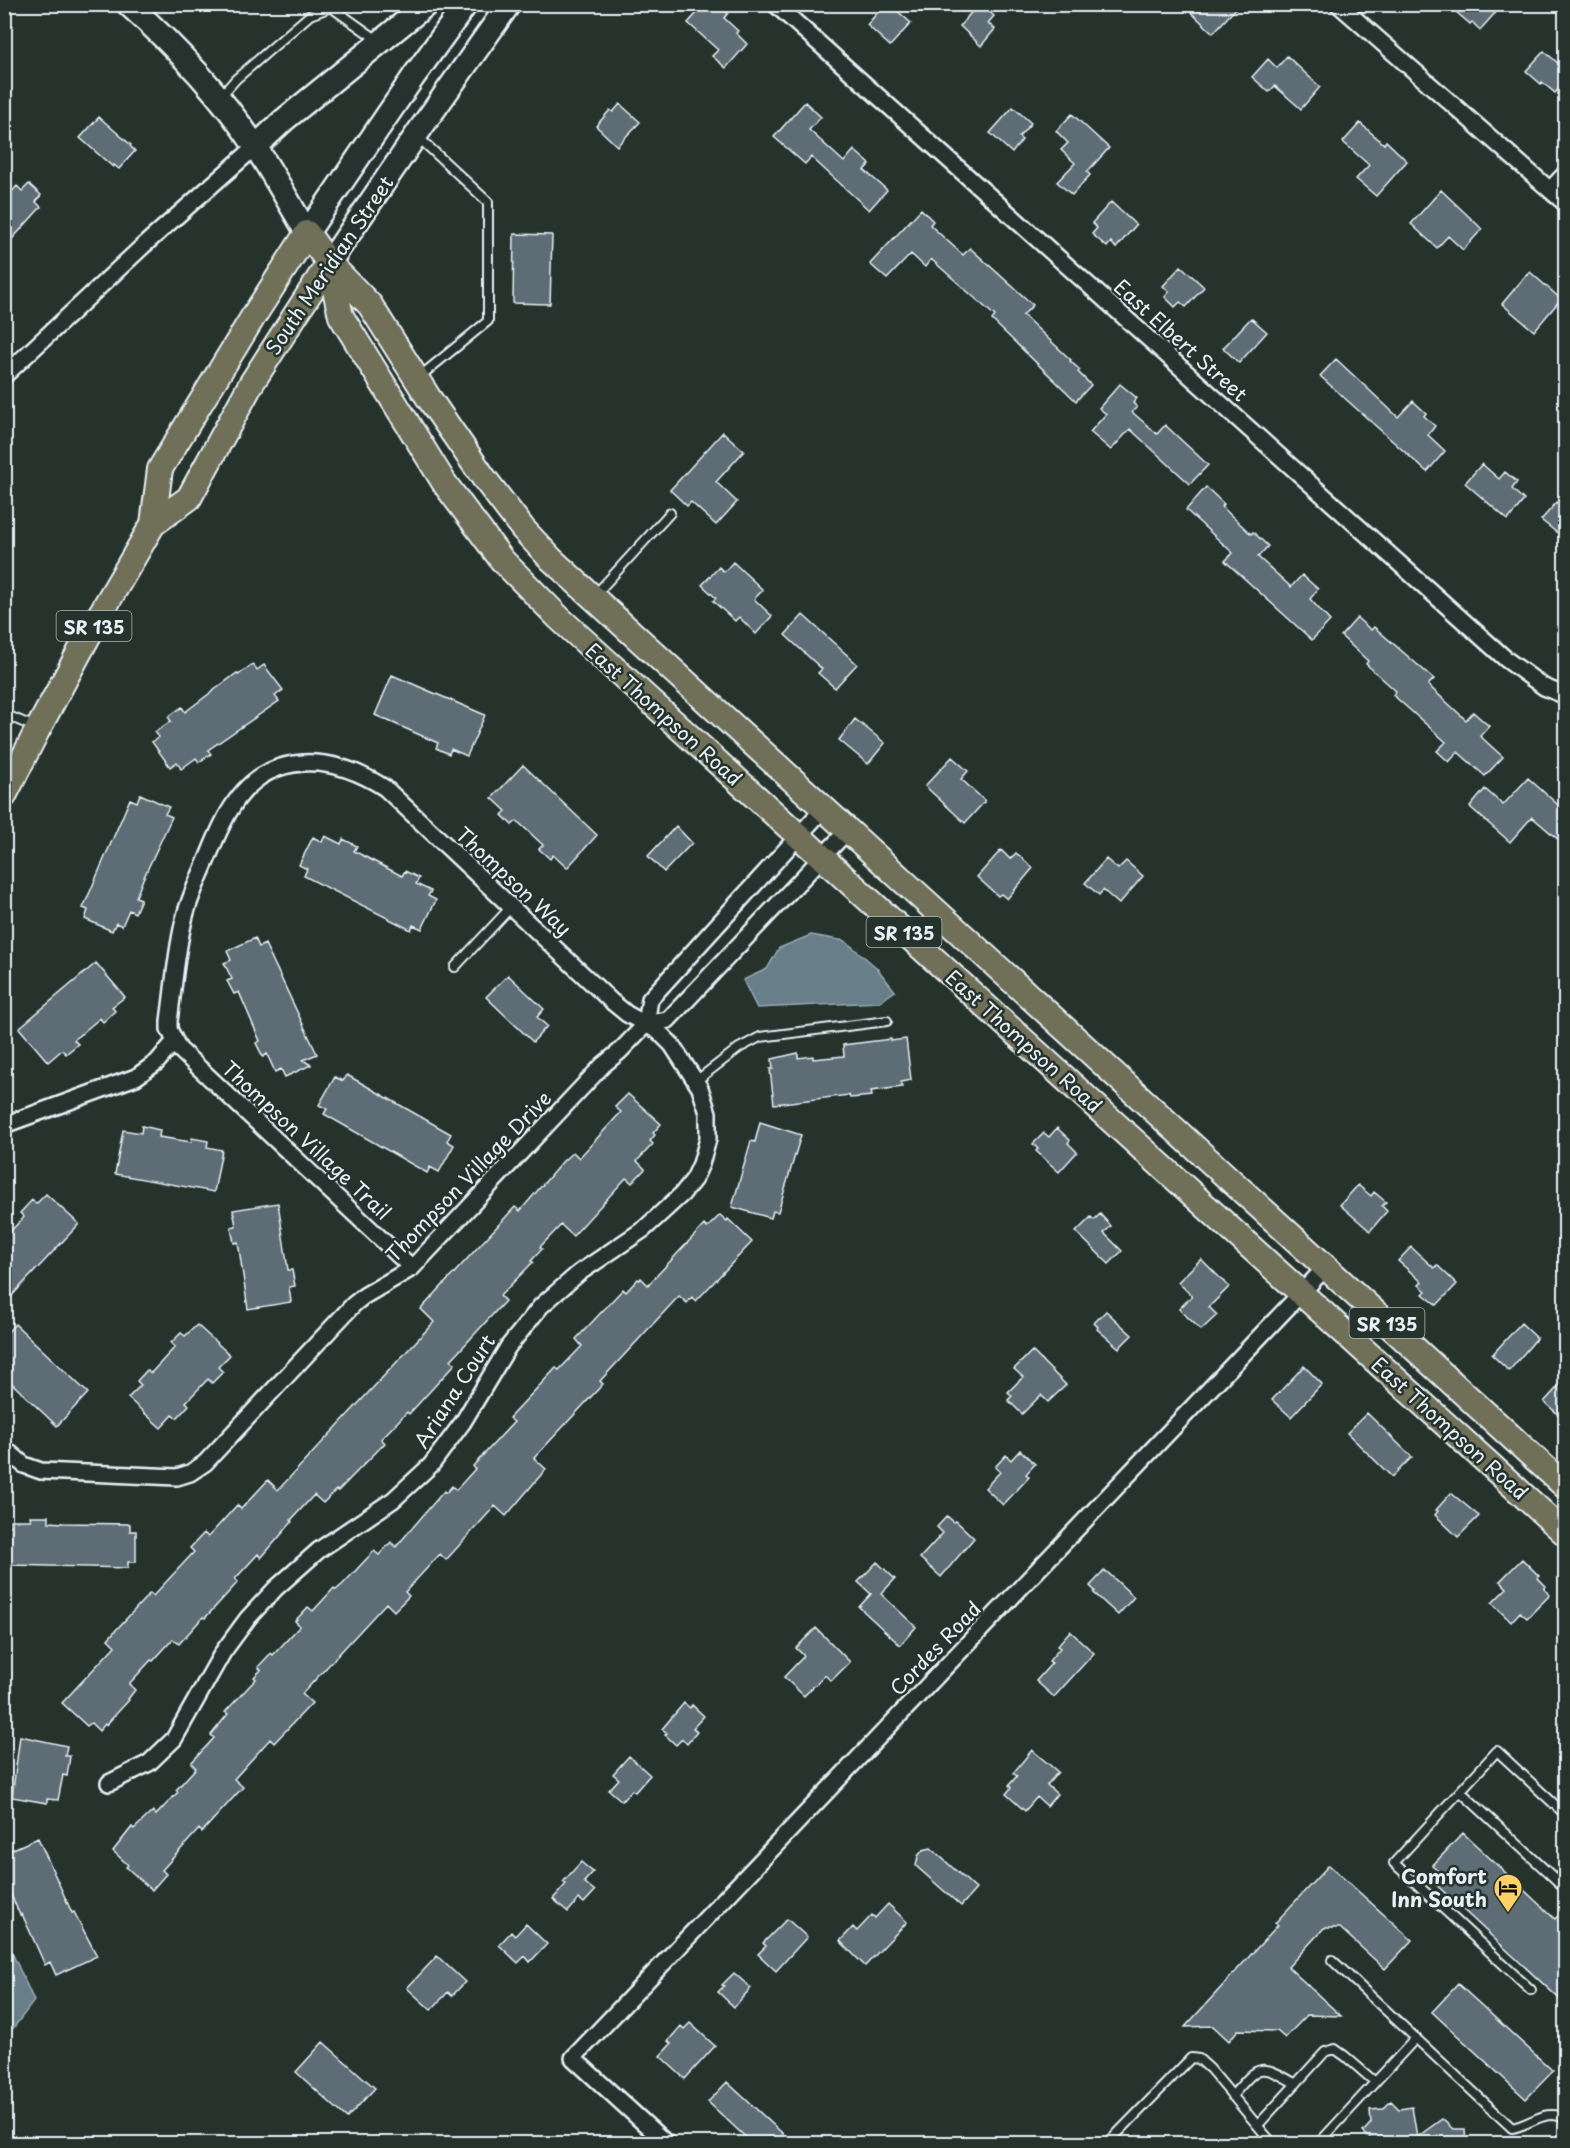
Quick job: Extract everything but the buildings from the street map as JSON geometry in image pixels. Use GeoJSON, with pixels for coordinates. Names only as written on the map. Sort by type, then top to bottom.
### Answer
{"type":"FeatureCollection","features":[{"type":"Feature","properties":{"kind":"main road","name":"East Thompson Road"},"geometry":{"type":"LineString","coordinates":[[128,4],[219,98],[255,147],[307,233],[329,263],[370,305],[416,379],[484,478],[551,560],[1566,1487]]}},
{"type":"Feature","properties":{"kind":"main road"},"geometry":{"type":"LineString","coordinates":[[255,147],[284,120],[427,4]]}},
{"type":"Feature","properties":{"kind":"main road","name":"South Meridian Street"},"geometry":{"type":"LineString","coordinates":[[153,524],[160,469],[307,233],[466,4]]}},
{"type":"Feature","properties":{"kind":"main road","name":"South Meridian Street"},"geometry":{"type":"LineString","coordinates":[[4,796],[38,729],[153,524],[189,498],[251,384],[329,263],[509,4]]}},
{"type":"Feature","properties":{"kind":"main road","name":"East Thompson Road"},"geometry":{"type":"LineString","coordinates":[[329,263],[341,316],[445,484],[502,560],[559,618],[1566,1534]]}},
{"type":"Feature","properties":{"kind":"street","name":"East Elbert Street"},"geometry":{"type":"LineString","coordinates":[[775,4],[1502,655],[1544,687],[1566,696]]}},
{"type":"Feature","properties":{"kind":"street"},"geometry":{"type":"LineString","coordinates":[[1338,4],[1566,204]]}},
{"type":"Feature","properties":{"kind":"street"},"geometry":{"type":"LineString","coordinates":[[4,376],[135,254],[255,147]]}},
{"type":"Feature","properties":{"kind":"street"},"geometry":{"type":"LineString","coordinates":[[1550,190],[1566,173]]}},
{"type":"Feature","properties":{"kind":"street","name":"Thompson Way"},"geometry":{"type":"LineString","coordinates":[[174,1042],[169,1021],[185,915],[232,806],[257,780],[273,771],[290,765],[316,762],[338,766],[366,776],[385,788],[611,1001],[627,1014],[646,1024]]}},
{"type":"Feature","properties":{"kind":"street","name":"Thompson Village Drive"},"geometry":{"type":"LineString","coordinates":[[8,1451],[24,1465],[41,1471],[177,1477],[190,1473],[205,1463],[354,1304],[412,1268],[603,1065],[646,1024],[650,999],[824,808]]}},
{"type":"Feature","properties":{"kind":"street","name":"Thompson Village Drive"},"geometry":{"type":"LineString","coordinates":[[646,1024],[668,1020],[848,830]]}},
{"type":"Feature","properties":{"kind":"street","name":"Ariana Court"},"geometry":{"type":"LineString","coordinates":[[109,1783],[149,1763],[174,1739],[223,1652],[248,1618],[276,1588],[320,1550],[393,1500],[430,1465],[463,1422],[508,1347],[541,1306],[579,1273],[644,1229],[687,1187],[701,1164],[708,1139],[708,1113],[704,1097],[672,1045],[658,1031],[646,1024]]}},
{"type":"Feature","properties":{"kind":"street"},"geometry":{"type":"LineString","coordinates":[[4,1125],[136,1077],[157,1062],[174,1042]]}},
{"type":"Feature","properties":{"kind":"street","name":"Thompson Village Trail"},"geometry":{"type":"LineString","coordinates":[[174,1042],[412,1268]]}},
{"type":"Feature","properties":{"kind":"street","name":"Cordes Road"},"geometry":{"type":"LineString","coordinates":[[667,2144],[573,2058],[1326,1267]]}},
{"type":"Feature","properties":{"kind":"lane"},"geometry":{"type":"LineString","coordinates":[[219,98],[236,79],[310,15],[331,6],[381,42]]}},
{"type":"Feature","properties":{"kind":"lane"},"geometry":{"type":"LineString","coordinates":[[416,135],[488,202],[488,321],[416,379]]}},
{"type":"Feature","properties":{"kind":"lane"},"geometry":{"type":"LineString","coordinates":[[592,598],[670,513]]}},
{"type":"Feature","properties":{"kind":"lane"},"geometry":{"type":"LineString","coordinates":[[4,714],[38,729]]}},
{"type":"Feature","properties":{"kind":"lane"},"geometry":{"type":"LineString","coordinates":[[455,967],[511,907]]}},
{"type":"Feature","properties":{"kind":"lane"},"geometry":{"type":"LineString","coordinates":[[696,1082],[739,1048],[759,1037],[887,1021]]}},
{"type":"Feature","properties":{"kind":"lane"},"geometry":{"type":"LineString","coordinates":[[1531,1990],[1394,1863],[1497,1751],[1566,1815]]}},
{"type":"Feature","properties":{"kind":"lane"},"geometry":{"type":"LineString","coordinates":[[1460,1791],[1566,1889]]}},
{"type":"Feature","properties":{"kind":"lane"},"geometry":{"type":"LineString","coordinates":[[1332,1960],[1512,2127],[1520,2127],[1533,2118],[1548,2115],[1561,2116],[1566,2119]]}},
{"type":"Feature","properties":{"kind":"lane"},"geometry":{"type":"LineString","coordinates":[[1318,2144],[1416,2038]]}},
{"type":"Feature","properties":{"kind":"lane"},"geometry":{"type":"LineString","coordinates":[[1257,2125],[1325,2052],[1335,2049],[1375,2082]]}},
{"type":"Feature","properties":{"kind":"lane"},"geometry":{"type":"LineString","coordinates":[[1107,2144],[1191,2058],[1199,2059],[1273,2144]]}},
{"type":"Feature","properties":{"kind":"lane"},"geometry":{"type":"LineString","coordinates":[[1232,2096],[1255,2071],[1263,2068],[1296,2084]]}},
{"type":"Feature","properties":{"kind":"water"},"geometry":{"type":"Polygon","coordinates":[[[811,935],[845,941],[876,967],[895,991],[879,1002],[757,1008],[743,980],[767,969],[779,948],[811,935]]]}},
{"type":"Feature","properties":{"kind":"water"},"geometry":{"type":"Polygon","coordinates":[[[5,1937],[34,2001],[4,2039],[5,1937]]]}},
{"type":"Feature","properties":{"kind":"place","name":"Comfort Inn South"},"geometry":{"type":"Point","coordinates":[1508,1914]}}]}
